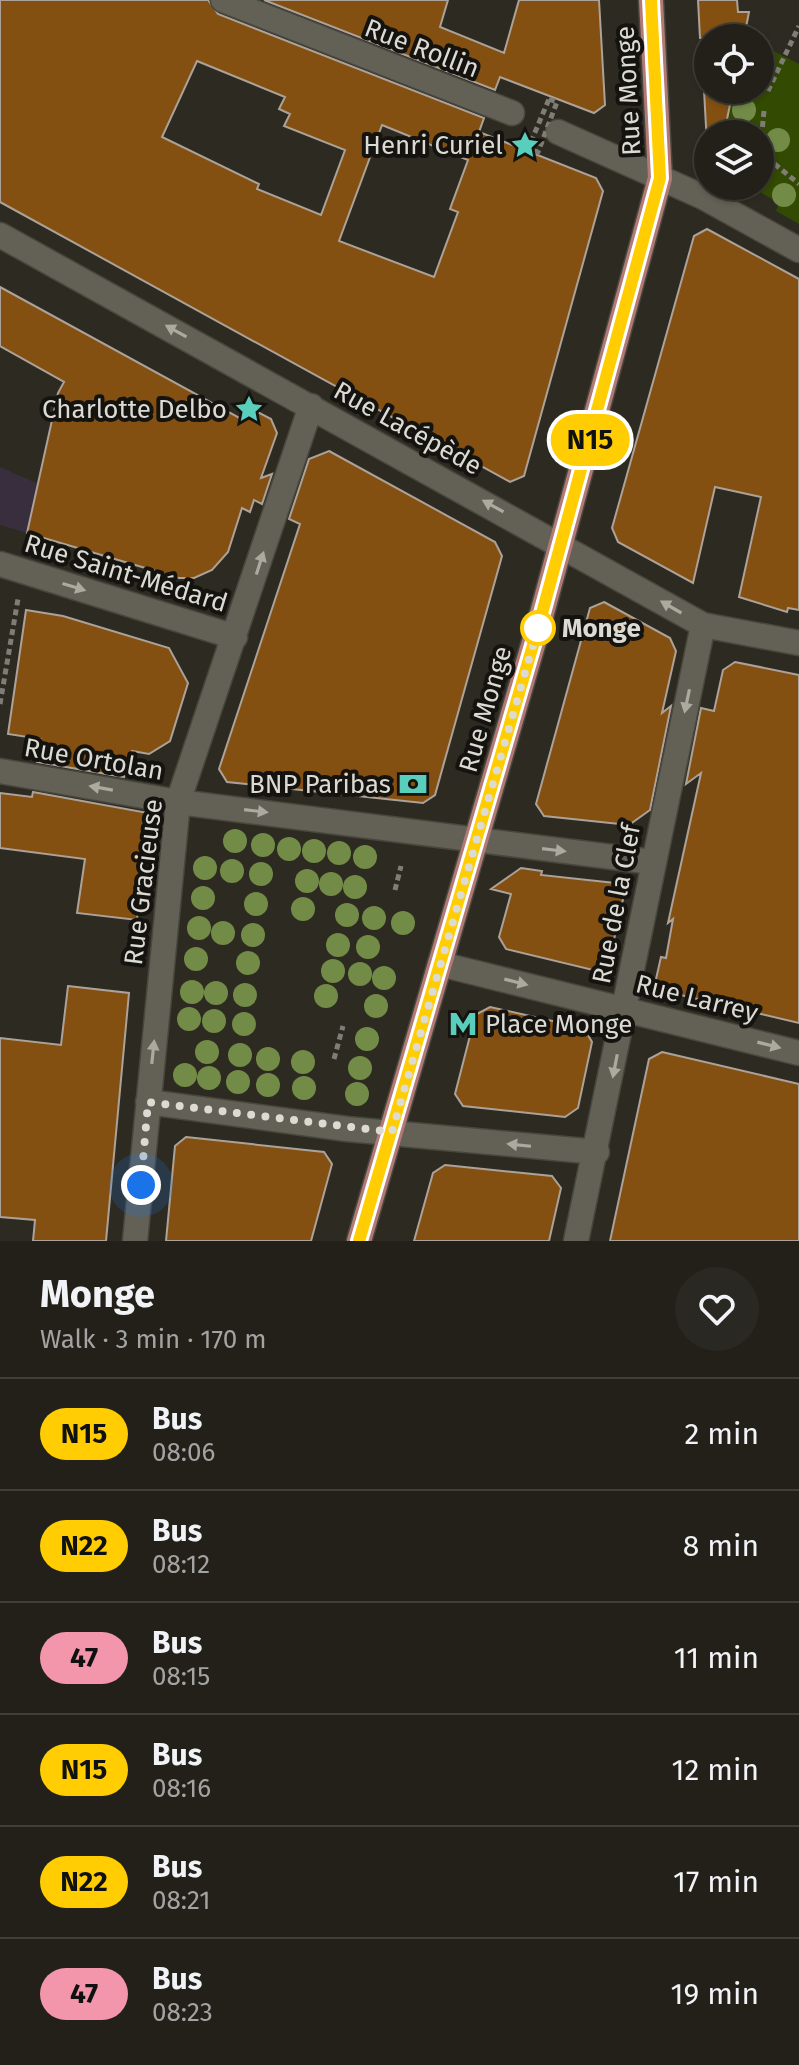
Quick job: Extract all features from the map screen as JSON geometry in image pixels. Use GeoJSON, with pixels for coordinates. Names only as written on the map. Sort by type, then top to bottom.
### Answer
{"type":"FeatureCollection","features":[{"type":"Feature","properties":{"kind":"main road","name":"Rue Monge"},"geometry":{"type":"LineString","coordinates":[[359,1241],[562,544],[660,178],[651,0]]}},
{"type":"Feature","properties":{"kind":"street","name":"Rue Rollin"},"geometry":{"type":"LineString","coordinates":[[223,0],[512,113]]}},
{"type":"Feature","properties":{"kind":"street"},"geometry":{"type":"LineString","coordinates":[[558,132],[660,178],[799,250]]}},
{"type":"Feature","properties":{"kind":"street","name":"Rue Lacépède"},"geometry":{"type":"LineString","coordinates":[[0,235],[562,544],[703,625],[799,643]]}},
{"type":"Feature","properties":{"kind":"street","name":"Rue Gracieuse"},"geometry":{"type":"LineString","coordinates":[[135,1241],[178,802],[311,406]]}},
{"type":"Feature","properties":{"kind":"street","name":"Rue Saint-Médard"},"geometry":{"type":"LineString","coordinates":[[0,564],[235,637]]}},
{"type":"Feature","properties":{"kind":"street","name":"Rue de la Clef"},"geometry":{"type":"LineString","coordinates":[[576,1241],[597,1152],[652,862],[703,625]]}},
{"type":"Feature","properties":{"kind":"street","name":"Rue Ortolan"},"geometry":{"type":"LineString","coordinates":[[0,771],[178,802]]}},
{"type":"Feature","properties":{"kind":"street"},"geometry":{"type":"LineString","coordinates":[[178,802],[652,862]]}},
{"type":"Feature","properties":{"kind":"street","name":"Rue Larrey"},"geometry":{"type":"LineString","coordinates":[[440,964],[799,1053]]}},
{"type":"Feature","properties":{"kind":"street"},"geometry":{"type":"LineString","coordinates":[[148,1102],[392,1132],[597,1152]]}},
{"type":"Feature","properties":{"kind":"path"},"geometry":{"type":"LineString","coordinates":[[774,78],[799,26]]}},
{"type":"Feature","properties":{"kind":"path"},"geometry":{"type":"LineString","coordinates":[[549,99],[557,102]]}},
{"type":"Feature","properties":{"kind":"path"},"geometry":{"type":"LineString","coordinates":[[764,111],[760,152],[799,184]]}},
{"type":"Feature","properties":{"kind":"path"},"geometry":{"type":"LineString","coordinates":[[0,704],[17,603]]}},
{"type":"Feature","properties":{"kind":"path"},"geometry":{"type":"LineString","coordinates":[[395,890],[401,866]]}},
{"type":"Feature","properties":{"kind":"path"},"geometry":{"type":"LineString","coordinates":[[334,1059],[343,1026]]}},
{"type":"Feature","properties":{"kind":"shaded area"},"geometry":{"type":"Polygon","coordinates":[[[0,467],[66,496],[53,541],[0,525],[0,467]]]}},
{"type":"Feature","properties":{"kind":"green space"},"geometry":{"type":"Polygon","coordinates":[[[774,51],[799,64],[799,224],[776,211],[779,203],[774,200],[774,120],[727,120],[730,104],[774,104],[774,51]]]}},
{"type":"Feature","properties":{"kind":"building"},"geometry":{"type":"Polygon","coordinates":[[[0,0],[208,0],[218,14],[484,118],[479,132],[596,178],[603,191],[524,476],[510,482],[0,202],[0,0]],[[197,61],[162,137],[259,184],[257,189],[321,215],[345,150],[284,126],[290,114],[279,109],[285,97],[197,61]],[[382,125],[339,241],[434,277],[458,212],[450,209],[468,160],[382,125]]]}},
{"type":"Feature","properties":{"kind":"building"},"geometry":{"type":"Polygon","coordinates":[[[264,0],[448,0],[440,27],[504,53],[519,0],[599,0],[605,105],[594,113],[500,77],[495,90],[264,0]]]}},
{"type":"Feature","properties":{"kind":"building"},"geometry":{"type":"Polygon","coordinates":[[[698,0],[737,0],[738,12],[749,12],[747,24],[699,24],[698,0]]]}},
{"type":"Feature","properties":{"kind":"building"},"geometry":{"type":"Polygon","coordinates":[[[705,104],[730,104],[727,120],[706,120],[705,104]]]}},
{"type":"Feature","properties":{"kind":"building"},"geometry":{"type":"Polygon","coordinates":[[[707,229],[799,279],[799,610],[788,608],[787,612],[739,597],[761,497],[715,487],[693,583],[618,542],[612,528],[694,236],[707,229]]]}},
{"type":"Feature","properties":{"kind":"building"},"geometry":{"type":"Polygon","coordinates":[[[0,287],[243,420],[250,408],[271,419],[277,433],[261,478],[272,474],[262,504],[254,500],[250,512],[242,508],[228,552],[212,570],[194,578],[179,578],[27,533],[58,393],[64,382],[0,346],[0,287]]]}},
{"type":"Feature","properties":{"kind":"building"},"geometry":{"type":"Polygon","coordinates":[[[329,451],[495,542],[502,556],[435,795],[423,803],[227,782],[219,769],[300,524],[289,519],[309,459],[329,451]]]}},
{"type":"Feature","properties":{"kind":"building"},"geometry":{"type":"Polygon","coordinates":[[[604,602],[670,638],[676,651],[662,713],[671,706],[650,810],[629,825],[544,816],[536,804],[590,608],[604,602]]]}},
{"type":"Feature","properties":{"kind":"building"},"geometry":{"type":"Polygon","coordinates":[[[26,610],[63,616],[169,648],[188,683],[170,741],[149,754],[132,751],[124,777],[37,762],[41,739],[8,734],[26,610]]]}},
{"type":"Feature","properties":{"kind":"building"},"geometry":{"type":"Polygon","coordinates":[[[735,662],[799,675],[799,1023],[664,991],[656,979],[661,957],[666,958],[673,919],[668,923],[701,773],[686,784],[701,708],[714,711],[723,670],[735,662]]]}},
{"type":"Feature","properties":{"kind":"building"},"geometry":{"type":"Polygon","coordinates":[[[33,792],[148,813],[137,920],[77,913],[85,859],[0,848],[0,793],[32,797],[33,792]]]}},
{"type":"Feature","properties":{"kind":"building"},"geometry":{"type":"Polygon","coordinates":[[[521,868],[542,871],[541,875],[615,883],[624,895],[609,962],[597,971],[506,949],[499,937],[511,894],[491,889],[521,868]]]}},
{"type":"Feature","properties":{"kind":"building"},"geometry":{"type":"Polygon","coordinates":[[[68,986],[129,993],[106,1241],[33,1241],[35,1220],[0,1217],[0,1038],[61,1045],[68,986]]]}},
{"type":"Feature","properties":{"kind":"building"},"geometry":{"type":"Polygon","coordinates":[[[490,1007],[584,1028],[592,1042],[578,1108],[565,1117],[463,1106],[455,1094],[475,1015],[490,1007]]]}},
{"type":"Feature","properties":{"kind":"building"},"geometry":{"type":"Polygon","coordinates":[[[662,1052],[799,1084],[799,1241],[610,1241],[649,1059],[662,1052]]]}},
{"type":"Feature","properties":{"kind":"building"},"geometry":{"type":"Polygon","coordinates":[[[186,1137],[324,1152],[332,1164],[311,1241],[166,1241],[175,1146],[186,1137]]]}},
{"type":"Feature","properties":{"kind":"building"},"geometry":{"type":"Polygon","coordinates":[[[445,1165],[552,1176],[561,1188],[549,1241],[414,1241],[433,1173],[445,1165]]]}},
{"type":"Feature","properties":{"kind":"bus line","name":"N15"},"geometry":{"type":"LineString","coordinates":[[359,1241],[562,544],[660,178],[651,0]]}},
{"type":"Feature","properties":{"kind":"place","name":"Henri Curiel"},"geometry":{"type":"Point","coordinates":[525,145]}},
{"type":"Feature","properties":{"kind":"place","name":"Charlotte Delbo"},"geometry":{"type":"Point","coordinates":[249,409]}},
{"type":"Feature","properties":{"kind":"place","name":"Monge"},"geometry":{"type":"Point","coordinates":[538,628]}},
{"type":"Feature","properties":{"kind":"place","name":"BNP Paribas"},"geometry":{"type":"Point","coordinates":[413,784]}},
{"type":"Feature","properties":{"kind":"place","name":"Place Monge"},"geometry":{"type":"Point","coordinates":[463,1024]}},
{"type":"Feature","properties":{"kind":"route"},"geometry":{"type":"LineString","coordinates":[[141,1185],[148,1102],[347,1129],[392,1132],[538,628]]}}]}
